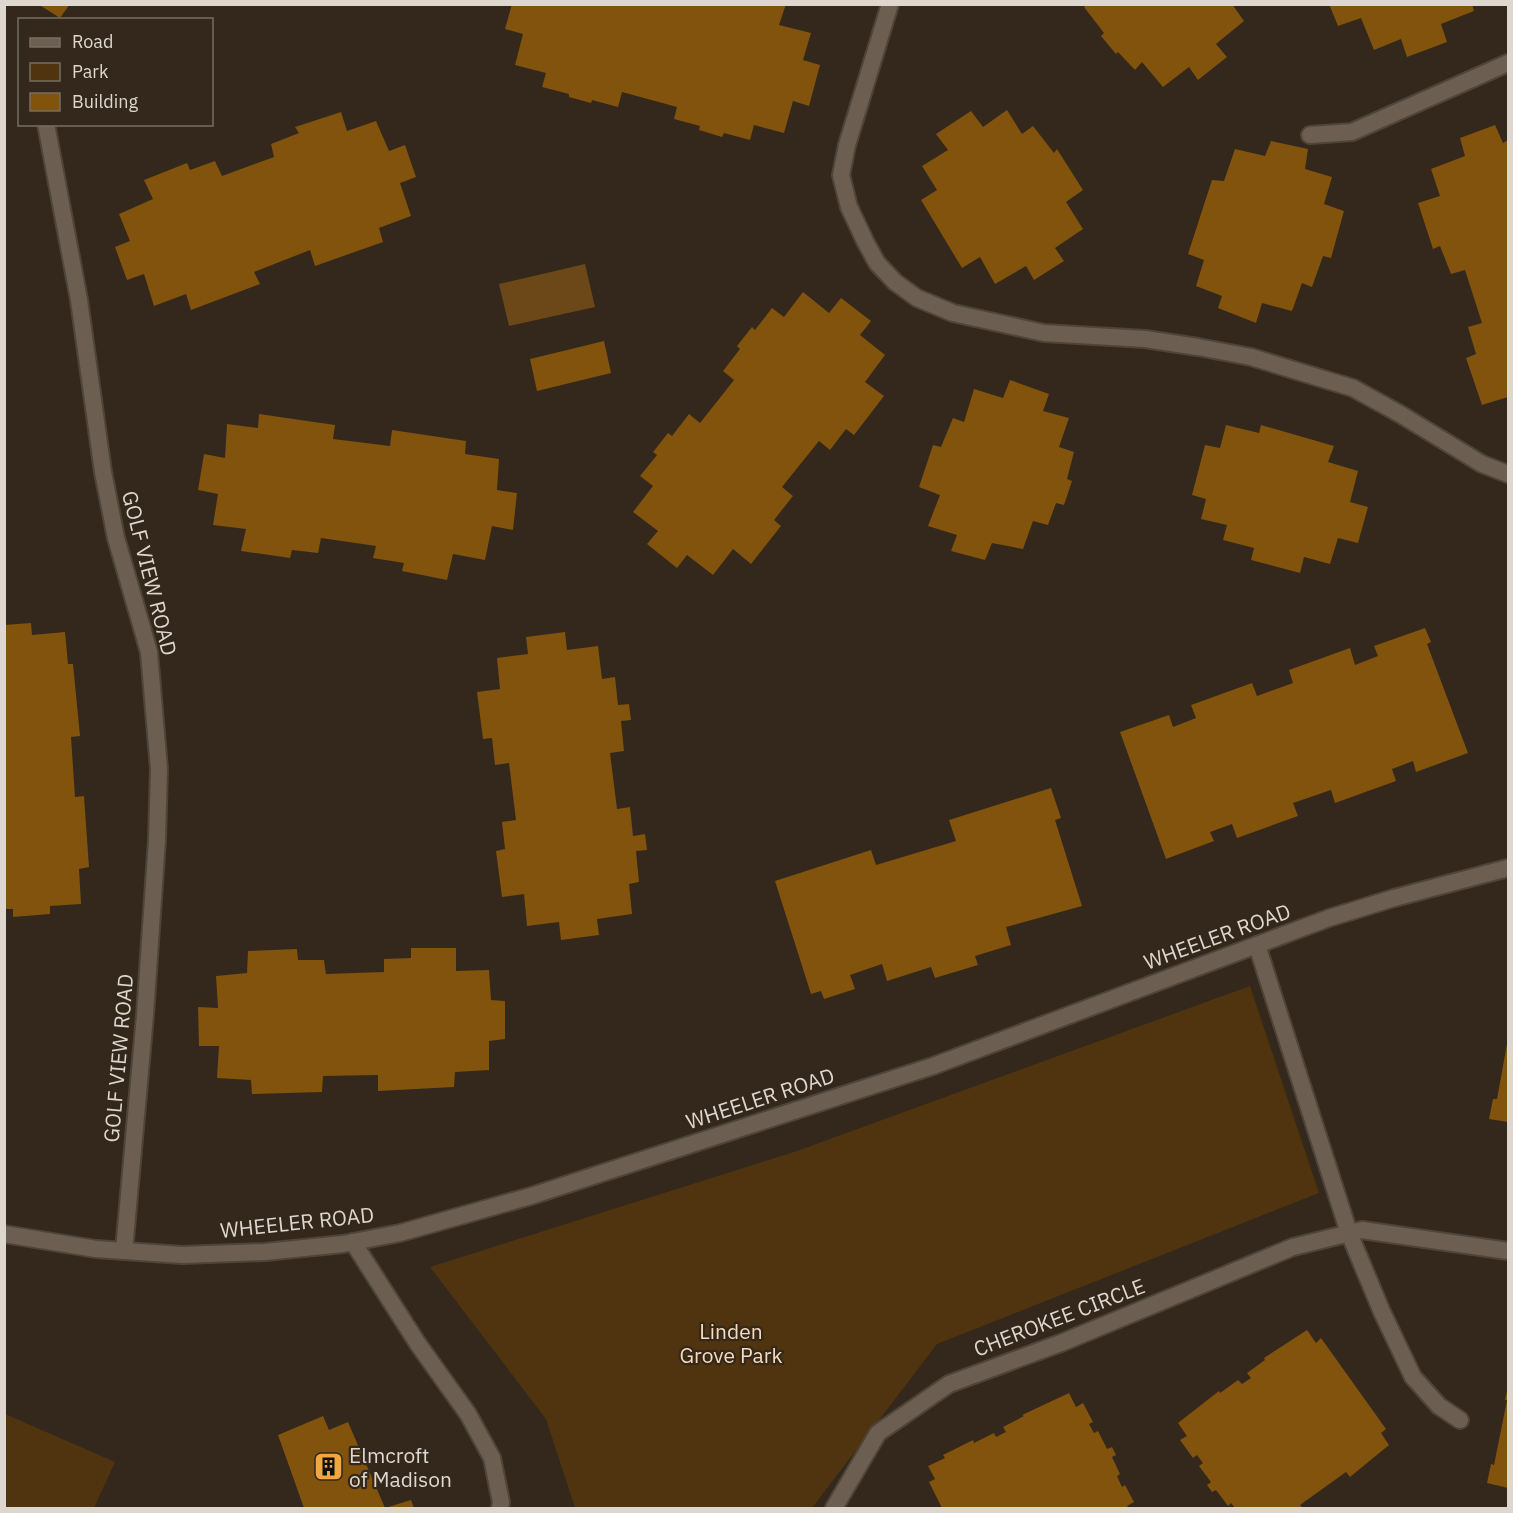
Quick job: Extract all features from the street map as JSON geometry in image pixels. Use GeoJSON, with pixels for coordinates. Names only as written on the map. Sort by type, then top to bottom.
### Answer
{"type":"FeatureCollection","features":[{"type":"Feature","properties":{"kind":"street"},"geometry":{"type":"LineString","coordinates":[[890,4],[847,146],[841,175],[849,207],[877,263],[895,282],[917,298],[953,313],[1044,333],[1145,339],[1198,347],[1251,357],[1353,388],[1482,465],[1509,474]]}},
{"type":"Feature","properties":{"kind":"street"},"geometry":{"type":"LineString","coordinates":[[1310,135],[1353,132],[1509,63]]}},
{"type":"Feature","properties":{"kind":"street","name":"GOLF VIEW ROAD"},"geometry":{"type":"LineString","coordinates":[[46,126],[79,300],[103,472],[116,538],[149,652],[159,769],[157,840],[146,1004],[124,1251]]}},
{"type":"Feature","properties":{"kind":"street","name":"WHEELER ROAD"},"geometry":{"type":"LineString","coordinates":[[4,1234],[96,1249],[182,1255],[266,1252],[353,1242],[446,1222],[921,1070],[1329,918],[1394,898],[1509,868]]}},
{"type":"Feature","properties":{"kind":"street"},"geometry":{"type":"LineString","coordinates":[[1257,945],[1349,1233],[1382,1312],[1413,1377],[1439,1406],[1460,1420]]}},
{"type":"Feature","properties":{"kind":"street","name":"CHEROKEE CIRCLE"},"geometry":{"type":"LineString","coordinates":[[834,1509],[878,1433],[949,1384],[1061,1343],[1293,1246],[1362,1230],[1509,1251]]}},
{"type":"Feature","properties":{"kind":"street"},"geometry":{"type":"LineString","coordinates":[[353,1242],[418,1344],[478,1431],[492,1458],[501,1502],[500,1509]]}},
{"type":"Feature","properties":{"kind":"green space","name":"Linden Grove Park"},"geometry":{"type":"Polygon","coordinates":[[[1250,986],[1319,1193],[937,1344],[812,1508],[575,1508],[546,1419],[430,1267],[797,1151],[1250,986]]]}},
{"type":"Feature","properties":{"kind":"green space"},"geometry":{"type":"Polygon","coordinates":[[[5,1414],[115,1462],[94,1508],[5,1508],[5,1414]]]}},
{"type":"Feature","properties":{"kind":"shaded area"},"geometry":{"type":"Polygon","coordinates":[[[585,264],[595,307],[509,326],[499,284],[585,264]]]}},
{"type":"Feature","properties":{"kind":"building"},"geometry":{"type":"Polygon","coordinates":[[[38,4],[70,4],[60,18],[38,4]]]}},
{"type":"Feature","properties":{"kind":"building"},"geometry":{"type":"Polygon","coordinates":[[[512,4],[696,4],[702,6],[703,4],[786,4],[779,25],[811,33],[803,60],[820,65],[809,106],[793,101],[784,133],[754,125],[750,140],[724,133],[722,137],[699,130],[700,126],[674,119],[677,107],[622,92],[618,107],[569,97],[569,94],[542,87],[546,73],[515,65],[523,34],[505,29],[512,4]]]}},
{"type":"Feature","properties":{"kind":"building"},"geometry":{"type":"Polygon","coordinates":[[[1088,4],[1232,4],[1244,21],[1216,44],[1227,57],[1198,80],[1189,67],[1163,87],[1142,62],[1135,70],[1118,52],[1116,54],[1101,36],[1104,33],[1084,7],[1088,4]]]}},
{"type":"Feature","properties":{"kind":"building"},"geometry":{"type":"Polygon","coordinates":[[[1329,4],[1472,4],[1474,11],[1441,24],[1447,42],[1407,57],[1401,39],[1374,50],[1361,18],[1338,26],[1329,4]]]}},
{"type":"Feature","properties":{"kind":"building"},"geometry":{"type":"Polygon","coordinates":[[[1007,110],[1022,134],[1033,126],[1054,153],[1057,149],[1083,190],[1066,202],[1083,229],[1055,248],[1064,261],[1034,280],[1026,266],[995,284],[980,257],[962,268],[921,200],[937,190],[922,166],[948,150],[936,134],[971,111],[983,127],[1007,110]]]}},
{"type":"Feature","properties":{"kind":"building"},"geometry":{"type":"Polygon","coordinates":[[[341,112],[347,131],[376,121],[389,151],[405,145],[416,177],[400,183],[411,216],[379,228],[383,242],[315,266],[310,250],[254,272],[260,284],[191,310],[186,294],[154,306],[144,274],[127,280],[115,247],[130,241],[119,214],[153,199],[144,180],[187,163],[190,170],[215,161],[222,176],[274,157],[271,144],[299,133],[295,127],[341,112]]]}},
{"type":"Feature","properties":{"kind":"building"},"geometry":{"type":"Polygon","coordinates":[[[1495,125],[1503,143],[1508,140],[1508,397],[1482,405],[1466,358],[1476,354],[1468,327],[1482,323],[1465,270],[1451,274],[1440,246],[1433,249],[1418,203],[1440,196],[1431,169],[1465,156],[1460,138],[1495,125]]]}},
{"type":"Feature","properties":{"kind":"building"},"geometry":{"type":"Polygon","coordinates":[[[1271,141],[1308,149],[1305,169],[1332,177],[1324,204],[1344,211],[1331,258],[1323,256],[1312,287],[1302,283],[1292,311],[1262,303],[1256,323],[1218,308],[1222,296],[1196,286],[1204,260],[1188,254],[1212,180],[1224,181],[1235,149],[1265,156],[1271,141]]]}},
{"type":"Feature","properties":{"kind":"building"},"geometry":{"type":"Polygon","coordinates":[[[803,292],[829,313],[841,298],[871,321],[860,335],[885,355],[865,382],[884,396],[854,435],[846,429],[830,450],[819,441],[782,487],[793,496],[774,520],[781,526],[751,564],[733,549],[713,575],[687,555],[677,568],[647,544],[658,531],[633,512],[653,486],[640,476],[657,455],[653,452],[668,433],[672,436],[689,414],[700,423],[734,380],[723,371],[740,349],[737,346],[752,327],[755,330],[772,308],[784,317],[803,292]]]}},
{"type":"Feature","properties":{"kind":"building"},"geometry":{"type":"Polygon","coordinates":[[[604,341],[611,373],[537,391],[530,359],[604,341]]]}},
{"type":"Feature","properties":{"kind":"building"},"geometry":{"type":"Polygon","coordinates":[[[1010,380],[1049,394],[1043,411],[1069,418],[1059,447],[1074,452],[1067,479],[1072,481],[1064,505],[1056,503],[1048,525],[1033,521],[1023,549],[992,543],[985,560],[951,551],[957,535],[928,526],[940,495],[919,487],[933,445],[941,447],[953,418],[964,422],[974,389],[1003,398],[1010,380]]]}},
{"type":"Feature","properties":{"kind":"building"},"geometry":{"type":"Polygon","coordinates":[[[259,414],[335,425],[333,439],[390,446],[392,430],[466,441],[465,454],[499,459],[497,490],[517,493],[513,530],[492,526],[485,560],[453,554],[447,580],[402,571],[404,563],[373,558],[376,546],[321,538],[318,553],[292,550],[290,558],[241,551],[246,529],[213,525],[218,494],[198,490],[204,454],[225,458],[227,424],[258,428],[259,414]]]}},
{"type":"Feature","properties":{"kind":"building"},"geometry":{"type":"Polygon","coordinates":[[[1226,425],[1259,433],[1261,425],[1334,446],[1328,462],[1358,471],[1350,502],[1368,507],[1358,543],[1338,538],[1330,564],[1304,557],[1300,573],[1251,560],[1254,548],[1223,540],[1227,525],[1201,519],[1206,499],[1192,495],[1205,445],[1220,448],[1226,425]]]}},
{"type":"Feature","properties":{"kind":"building"},"geometry":{"type":"Polygon","coordinates":[[[31,623],[32,635],[65,632],[68,664],[73,664],[80,736],[71,737],[75,797],[84,796],[89,867],[79,869],[81,904],[50,906],[50,914],[13,917],[13,909],[4,909],[4,625],[31,623]]]}},
{"type":"Feature","properties":{"kind":"building"},"geometry":{"type":"Polygon","coordinates":[[[1425,628],[1431,642],[1427,644],[1468,753],[1416,772],[1413,761],[1392,769],[1396,781],[1335,803],[1331,790],[1293,803],[1298,816],[1237,838],[1232,824],[1210,832],[1214,841],[1166,859],[1120,732],[1169,715],[1173,727],[1196,718],[1191,705],[1252,683],[1257,696],[1293,683],[1289,670],[1350,648],[1355,665],[1378,656],[1374,646],[1425,628]]]}},
{"type":"Feature","properties":{"kind":"building"},"geometry":{"type":"Polygon","coordinates":[[[565,632],[567,650],[598,646],[602,679],[615,677],[618,705],[629,704],[631,720],[621,721],[624,751],[610,753],[617,809],[630,807],[633,836],[645,834],[647,850],[636,851],[639,882],[629,884],[632,914],[597,919],[599,935],[561,940],[559,922],[527,926],[524,894],[502,897],[496,851],[505,849],[502,822],[516,820],[509,763],[495,765],[492,738],[483,739],[477,692],[500,689],[497,658],[528,654],[526,637],[565,632]]]}},
{"type":"Feature","properties":{"kind":"building"},"geometry":{"type":"Polygon","coordinates":[[[1051,788],[1061,818],[1055,820],[1082,906],[1006,927],[1011,945],[975,956],[978,965],[935,978],[931,967],[887,981],[882,964],[850,975],[855,989],[824,999],[821,991],[811,994],[775,881],[871,850],[876,865],[956,841],[949,820],[1051,788]]]}},
{"type":"Feature","properties":{"kind":"building"},"geometry":{"type":"Polygon","coordinates":[[[411,948],[456,948],[456,971],[489,970],[491,1000],[505,1001],[505,1039],[489,1041],[489,1070],[455,1072],[454,1087],[378,1091],[378,1075],[323,1076],[322,1092],[252,1094],[251,1080],[217,1078],[219,1046],[199,1046],[198,1007],[218,1008],[216,976],[247,973],[248,951],[297,949],[298,960],[324,960],[326,974],[384,972],[384,959],[411,958],[411,948]]]}},
{"type":"Feature","properties":{"kind":"building"},"geometry":{"type":"Polygon","coordinates":[[[1507,1044],[1508,1122],[1489,1119],[1493,1099],[1497,1099],[1507,1044]]]}},
{"type":"Feature","properties":{"kind":"building"},"geometry":{"type":"Polygon","coordinates":[[[1307,1330],[1316,1343],[1321,1338],[1386,1429],[1381,1433],[1389,1445],[1350,1477],[1346,1472],[1300,1505],[1303,1508],[1235,1508],[1231,1503],[1228,1506],[1216,1490],[1212,1492],[1207,1485],[1211,1482],[1199,1466],[1203,1463],[1197,1455],[1193,1458],[1180,1440],[1187,1436],[1178,1423],[1219,1391],[1220,1393],[1238,1380],[1242,1384],[1251,1378],[1247,1373],[1265,1360],[1264,1358],[1307,1330]]]}},
{"type":"Feature","properties":{"kind":"building"},"geometry":{"type":"Polygon","coordinates":[[[1508,1386],[1508,1488],[1487,1483],[1491,1464],[1494,1465],[1508,1386]]]}},
{"type":"Feature","properties":{"kind":"building"},"geometry":{"type":"Polygon","coordinates":[[[1069,1393],[1076,1407],[1083,1403],[1093,1422],[1089,1424],[1094,1433],[1098,1431],[1107,1449],[1112,1447],[1116,1455],[1112,1457],[1120,1474],[1117,1476],[1122,1487],[1125,1485],[1134,1502],[1127,1506],[1129,1508],[942,1508],[929,1482],[935,1479],[928,1466],[945,1458],[943,1455],[973,1440],[974,1443],[994,1433],[996,1437],[1006,1432],[1003,1427],[1024,1416],[1022,1415],[1069,1393]]]}},
{"type":"Feature","properties":{"kind":"building","name":"Elmcroft of Madison"},"geometry":{"type":"Polygon","coordinates":[[[323,1416],[329,1430],[348,1422],[385,1508],[304,1508],[278,1435],[323,1416]]]}},
{"type":"Feature","properties":{"kind":"building"},"geometry":{"type":"Polygon","coordinates":[[[411,1500],[414,1508],[385,1508],[411,1500]]]}},
{"type":"Feature","properties":{"kind":"place","name":"Elmcroft of Madison"},"geometry":{"type":"Point","coordinates":[328,1467]}}]}
